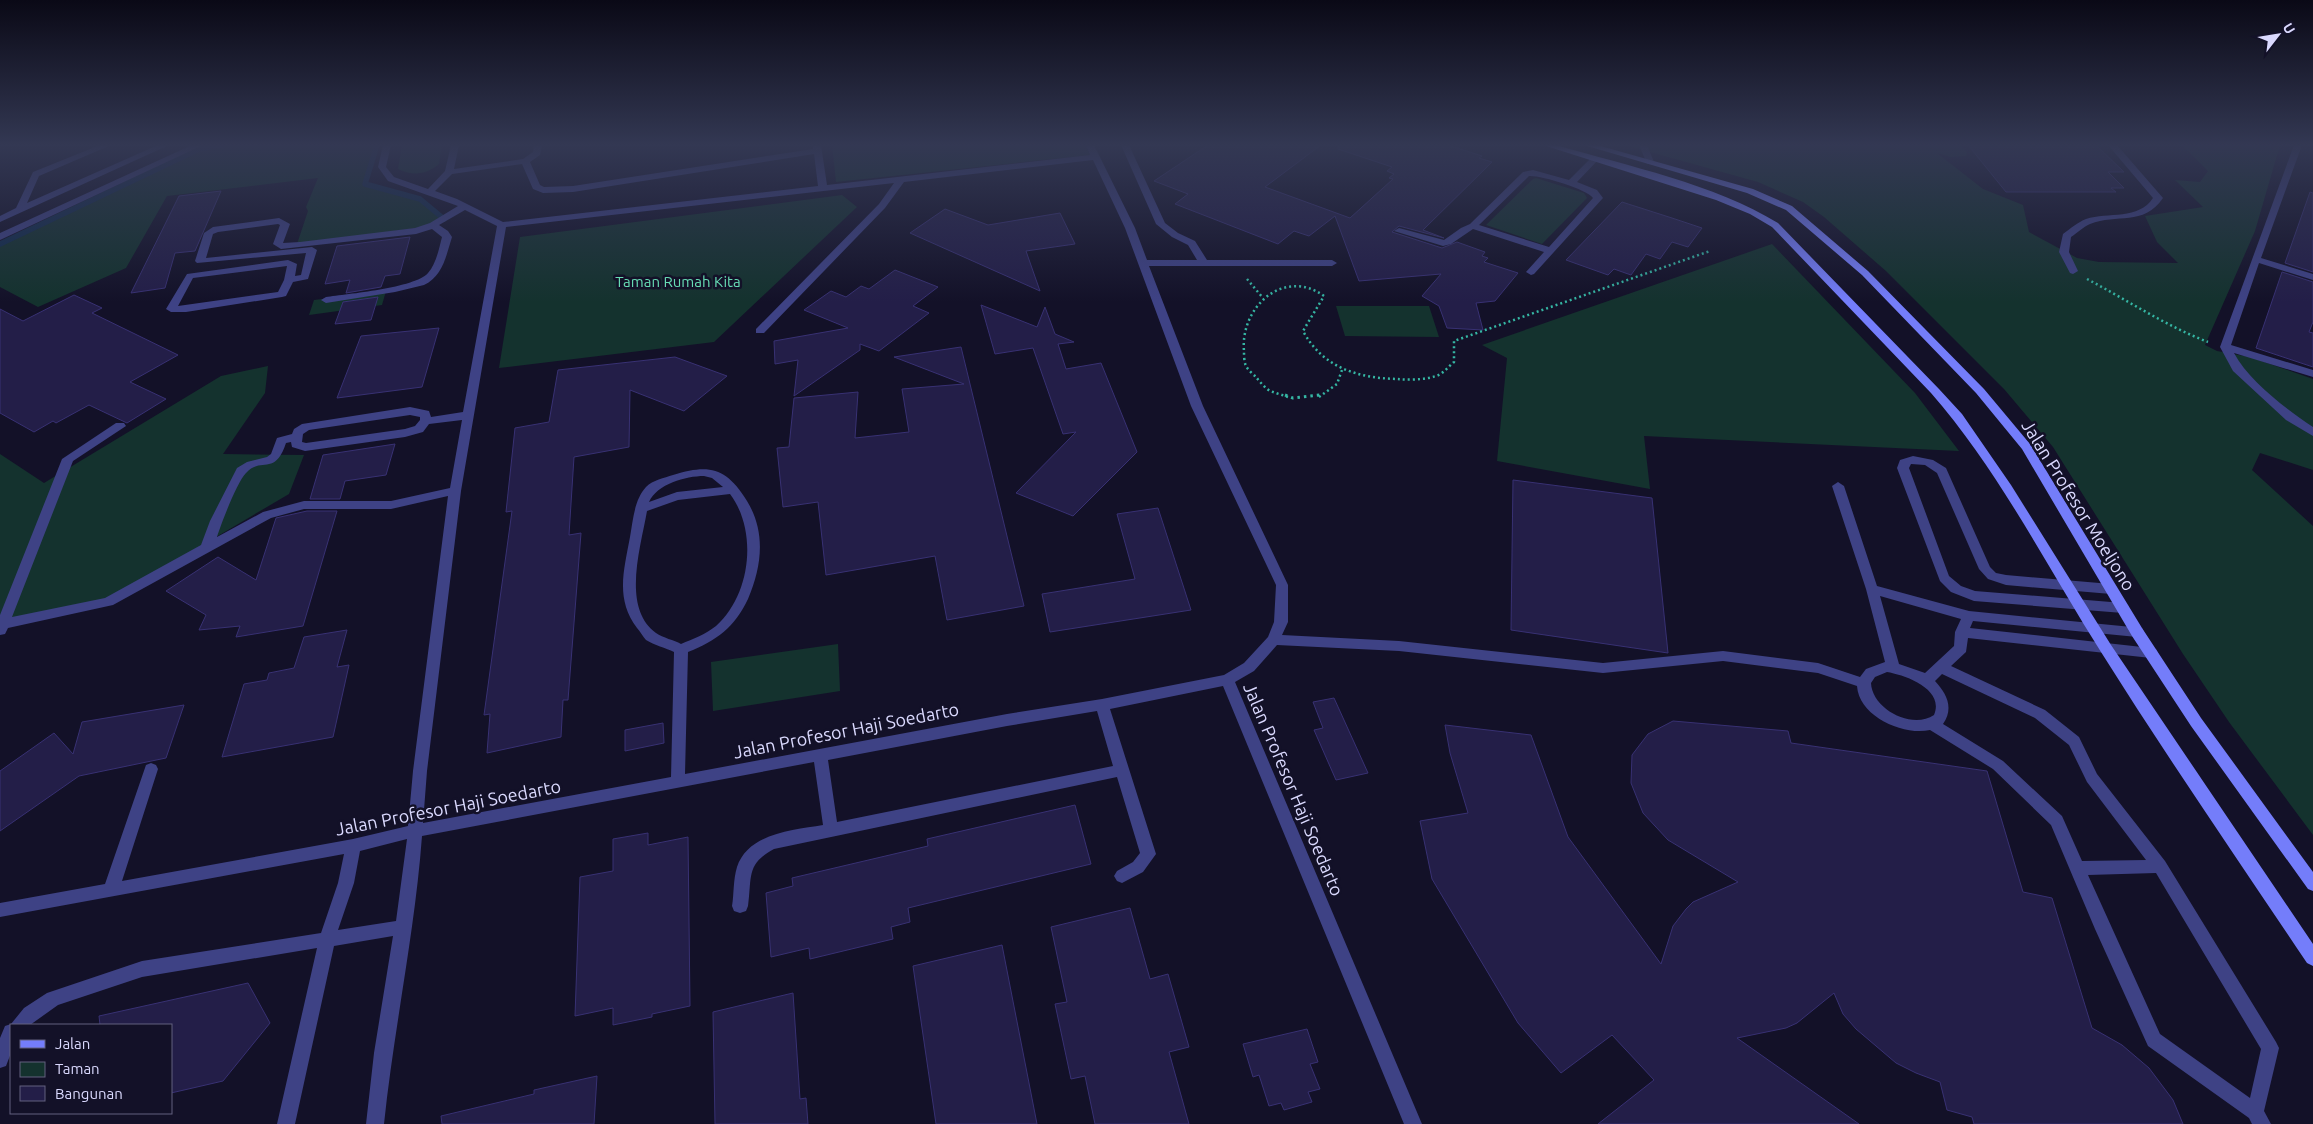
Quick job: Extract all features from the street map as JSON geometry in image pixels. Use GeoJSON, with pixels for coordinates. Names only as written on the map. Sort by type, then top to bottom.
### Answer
{"type":"FeatureCollection","features":[{"type":"Feature","properties":{"kind":"street"},"geometry":{"type":"LineString","coordinates":[[20,210],[26,197]]}},
{"type":"Feature","properties":{"kind":"street"},"geometry":{"type":"LineString","coordinates":[[0,219],[49,197]]}},
{"type":"Feature","properties":{"kind":"street"},"geometry":{"type":"LineString","coordinates":[[0,236],[84,197]]}},
{"type":"Feature","properties":{"kind":"street"},"geometry":{"type":"LineString","coordinates":[[443,197],[465,206],[502,225],[735,197]]}},
{"type":"Feature","properties":{"kind":"street"},"geometry":{"type":"LineString","coordinates":[[760,331],[882,206],[888,197]]}},
{"type":"Feature","properties":{"kind":"street"},"geometry":{"type":"LineString","coordinates":[[1115,197],[1130,228],[1198,406],[1282,585],[1281,622],[1274,640],[1249,667],[1227,680]]}},
{"type":"Feature","properties":{"kind":"street"},"geometry":{"type":"LineString","coordinates":[[1149,197],[1161,224],[1170,232],[1192,243],[1204,264]]}},
{"type":"Feature","properties":{"kind":"street"},"geometry":{"type":"LineString","coordinates":[[1473,226],[1502,197]]}},
{"type":"Feature","properties":{"kind":"street"},"geometry":{"type":"LineString","coordinates":[[1530,272],[1598,197]]}},
{"type":"Feature","properties":{"kind":"street"},"geometry":{"type":"LineString","coordinates":[[1722,197],[1775,224],[1917,371],[1958,417],[2007,488],[2106,649],[2313,958]]}},
{"type":"Feature","properties":{"kind":"street","name":"Jalan Profesor Moeljono"},"geometry":{"type":"LineString","coordinates":[[1765,197],[1789,208],[1865,273],[1980,391],[2026,447],[2137,632],[2196,722],[2313,884]]}},
{"type":"Feature","properties":{"kind":"street"},"geometry":{"type":"LineString","coordinates":[[2073,271],[2064,252],[2066,236],[2088,222],[2139,213],[2156,204],[2158,197]]}},
{"type":"Feature","properties":{"kind":"street"},"geometry":{"type":"LineString","coordinates":[[2279,197],[2225,347],[2237,369],[2290,417],[2313,432]]}},
{"type":"Feature","properties":{"kind":"street"},"geometry":{"type":"LineString","coordinates":[[289,280],[305,277],[312,250],[200,261],[209,233],[216,229],[282,221],[285,224],[278,244],[282,246],[416,231],[433,225],[465,206]]}},
{"type":"Feature","properties":{"kind":"street"},"geometry":{"type":"LineString","coordinates":[[326,300],[411,286],[428,279],[436,268],[447,237],[445,233],[433,225]]}},
{"type":"Feature","properties":{"kind":"street"},"geometry":{"type":"LineString","coordinates":[[375,1124],[383,1053],[403,927],[415,832],[420,771],[455,491],[470,415],[502,225]]}},
{"type":"Feature","properties":{"kind":"street"},"geometry":{"type":"LineString","coordinates":[[1399,230],[1442,243],[1450,242],[1464,228],[1473,226],[1549,250]]}},
{"type":"Feature","properties":{"kind":"street"},"geometry":{"type":"LineString","coordinates":[[2256,259],[2313,277]]}},
{"type":"Feature","properties":{"kind":"street"},"geometry":{"type":"LineString","coordinates":[[288,263],[292,264],[289,280],[284,292],[279,295],[186,309],[171,309],[190,276],[288,263]]}},
{"type":"Feature","properties":{"kind":"street"},"geometry":{"type":"LineString","coordinates":[[1143,263],[1332,263]]}},
{"type":"Feature","properties":{"kind":"street"},"geometry":{"type":"LineString","coordinates":[[2225,347],[2313,374]]}},
{"type":"Feature","properties":{"kind":"street"},"geometry":{"type":"LineString","coordinates":[[426,421],[425,414],[410,411],[306,427],[301,429],[296,437],[296,444],[305,447],[405,433],[419,429],[426,421],[470,415]]}},
{"type":"Feature","properties":{"kind":"street"},"geometry":{"type":"LineString","coordinates":[[1,627],[68,459],[120,426]]}},
{"type":"Feature","properties":{"kind":"street"},"geometry":{"type":"LineString","coordinates":[[207,547],[216,521],[240,471],[251,465],[271,460],[276,456],[281,440],[296,437]]}},
{"type":"Feature","properties":{"kind":"street"},"geometry":{"type":"LineString","coordinates":[[2111,589],[2006,580],[1992,576],[1985,569],[1942,471],[1930,462],[1917,460],[1904,463],[1903,468],[1944,578],[1956,589],[1974,596],[2123,608]]}},
{"type":"Feature","properties":{"kind":"street"},"geometry":{"type":"LineString","coordinates":[[698,472],[709,473],[724,480],[748,514],[754,539],[743,598],[722,628],[702,641],[680,649],[651,636],[633,613],[628,584],[640,509],[646,492],[657,484],[698,472]]}},
{"type":"Feature","properties":{"kind":"street"},"geometry":{"type":"LineString","coordinates":[[1838,486],[1872,589],[1893,668]]}},
{"type":"Feature","properties":{"kind":"street"},"geometry":{"type":"LineString","coordinates":[[640,509],[678,496],[732,490]]}},
{"type":"Feature","properties":{"kind":"street"},"geometry":{"type":"LineString","coordinates":[[1,627],[108,602],[267,515],[304,505],[391,505],[455,491]]}},
{"type":"Feature","properties":{"kind":"street"},"geometry":{"type":"LineString","coordinates":[[1872,589],[1969,616],[2137,632]]}},
{"type":"Feature","properties":{"kind":"street"},"geometry":{"type":"LineString","coordinates":[[1926,681],[1942,668],[1961,648],[1962,632],[1969,616]]}},
{"type":"Feature","properties":{"kind":"street"},"geometry":{"type":"LineString","coordinates":[[1962,632],[2151,653]]}},
{"type":"Feature","properties":{"kind":"street"},"geometry":{"type":"LineString","coordinates":[[1274,640],[1399,646],[1603,668],[1723,656],[1818,668],[1863,683]]}},
{"type":"Feature","properties":{"kind":"street"},"geometry":{"type":"LineString","coordinates":[[678,783],[680,649]]}},
{"type":"Feature","properties":{"kind":"street"},"geometry":{"type":"LineString","coordinates":[[1893,668],[1913,673],[1936,690],[1942,700],[1944,710],[1940,719],[1932,724],[1913,726],[1892,720],[1870,703],[1864,692],[1863,683],[1867,675],[1875,670],[1893,668]]}},
{"type":"Feature","properties":{"kind":"street"},"geometry":{"type":"LineString","coordinates":[[1932,724],[1998,765],[2057,821],[2076,868],[2154,1040],[2258,1118],[2270,1048],[2160,866],[2092,778],[2074,741],[2040,714],[1942,668]]}},
{"type":"Feature","properties":{"kind":"street","name":"Jalan Profesor Haji Soedarto"},"geometry":{"type":"LineString","coordinates":[[0,910],[353,846],[415,832],[1007,720],[1102,705],[1227,680],[1413,1124]]}},
{"type":"Feature","properties":{"kind":"street"},"geometry":{"type":"LineString","coordinates":[[1102,705],[1148,854],[1138,868],[1122,876]]}},
{"type":"Feature","properties":{"kind":"street"},"geometry":{"type":"LineString","coordinates":[[820,756],[831,830]]}},
{"type":"Feature","properties":{"kind":"street"},"geometry":{"type":"LineString","coordinates":[[111,890],[151,769]]}},
{"type":"Feature","properties":{"kind":"street"},"geometry":{"type":"LineString","coordinates":[[740,906],[746,865],[756,850],[772,842],[1122,770]]}},
{"type":"Feature","properties":{"kind":"street"},"geometry":{"type":"LineString","coordinates":[[286,1124],[327,940],[346,883],[353,846]]}},
{"type":"Feature","properties":{"kind":"street"},"geometry":{"type":"LineString","coordinates":[[2076,868],[2160,866]]}},
{"type":"Feature","properties":{"kind":"street"},"geometry":{"type":"LineString","coordinates":[[19,1024],[30,1014],[53,999],[142,969],[403,927]]}},
{"type":"Feature","properties":{"kind":"street"},"geometry":{"type":"LineString","coordinates":[[0,1060],[10,1035]]}},
{"type":"Feature","properties":{"kind":"path"},"geometry":{"type":"LineString","coordinates":[[1342,370],[1337,384],[1318,397],[1293,398],[1268,390],[1245,365],[1244,327],[1263,298],[1281,288],[1308,285],[1318,290],[1324,296],[1303,331],[1308,342],[1342,370],[1377,378],[1408,380],[1437,375],[1454,362],[1454,341],[1710,251]]}},
{"type":"Feature","properties":{"kind":"path"},"geometry":{"type":"LineString","coordinates":[[2073,271],[2137,305],[2177,330],[2225,347]]}},
{"type":"Feature","properties":{"kind":"green space"},"geometry":{"type":"Polygon","coordinates":[[[98,197],[166,197],[126,268],[38,307],[0,287],[0,244],[98,197]]]}},
{"type":"Feature","properties":{"kind":"green space"},"geometry":{"type":"Polygon","coordinates":[[[310,197],[414,197],[420,199],[444,219],[425,227],[297,244],[308,211],[306,207],[310,197]]]}},
{"type":"Feature","properties":{"kind":"green space","name":"Taman Rumah Kita"},"geometry":{"type":"Polygon","coordinates":[[[823,197],[845,197],[857,207],[714,342],[499,368],[520,237],[823,197]]]}},
{"type":"Feature","properties":{"kind":"green space"},"geometry":{"type":"Polygon","coordinates":[[[1514,197],[1587,198],[1542,244],[1486,225],[1514,197]]]}},
{"type":"Feature","properties":{"kind":"green space"},"geometry":{"type":"Polygon","coordinates":[[[1793,197],[2004,197],[2023,205],[2029,232],[2077,258],[2099,262],[2178,263],[2157,242],[2145,216],[2203,207],[2193,197],[2265,197],[2255,231],[2205,345],[2217,351],[2250,357],[2313,379],[2313,470],[2260,453],[2252,470],[2313,526],[2313,835],[2229,722],[2183,654],[2053,447],[2004,389],[1886,271],[1824,217],[1803,202],[1793,197]]]}},
{"type":"Feature","properties":{"kind":"green space"},"geometry":{"type":"Polygon","coordinates":[[[1772,244],[1915,393],[1959,451],[1644,436],[1650,489],[1497,461],[1507,358],[1482,345],[1772,244]]]}},
{"type":"Feature","properties":{"kind":"green space"},"geometry":{"type":"Polygon","coordinates":[[[386,291],[382,305],[309,315],[314,300],[386,291]]]}},
{"type":"Feature","properties":{"kind":"green space"},"geometry":{"type":"Polygon","coordinates":[[[1336,306],[1429,306],[1439,337],[1345,336],[1336,306]]]}},
{"type":"Feature","properties":{"kind":"green space"},"geometry":{"type":"Polygon","coordinates":[[[268,366],[265,393],[223,454],[304,455],[289,494],[109,600],[0,624],[0,454],[44,483],[221,376],[268,366]]]}},
{"type":"Feature","properties":{"kind":"green space"},"geometry":{"type":"Polygon","coordinates":[[[838,644],[840,691],[713,711],[711,662],[838,644]]]}},
{"type":"Feature","properties":{"kind":"building"},"geometry":{"type":"Polygon","coordinates":[[[178,197],[218,197],[195,251],[175,253],[165,288],[131,293],[178,197]]]}},
{"type":"Feature","properties":{"kind":"building"},"geometry":{"type":"Polygon","coordinates":[[[1184,197],[1294,197],[1350,218],[1373,197],[1456,197],[1423,230],[1444,238],[1399,226],[1392,232],[1442,248],[1457,242],[1485,252],[1482,256],[1488,258],[1484,262],[1518,273],[1495,301],[1476,303],[1483,330],[1447,328],[1439,306],[1422,296],[1441,274],[1359,281],[1335,216],[1309,236],[1294,231],[1278,244],[1175,204],[1184,197]]]}},
{"type":"Feature","properties":{"kind":"building"},"geometry":{"type":"Polygon","coordinates":[[[2308,197],[2313,197],[2313,272],[2285,263],[2308,197]]]}},
{"type":"Feature","properties":{"kind":"building"},"geometry":{"type":"Polygon","coordinates":[[[1622,202],[1702,228],[1688,247],[1672,242],[1660,259],[1646,254],[1631,275],[1614,269],[1608,275],[1566,260],[1622,202]]]}},
{"type":"Feature","properties":{"kind":"building"},"geometry":{"type":"Polygon","coordinates":[[[945,209],[988,225],[1060,213],[1075,244],[1026,251],[1040,291],[910,233],[945,209]]]}},
{"type":"Feature","properties":{"kind":"building"},"geometry":{"type":"Polygon","coordinates":[[[410,237],[400,274],[385,276],[381,287],[346,293],[350,280],[325,284],[337,246],[410,237]]]}},
{"type":"Feature","properties":{"kind":"building"},"geometry":{"type":"Polygon","coordinates":[[[895,270],[938,287],[913,306],[929,313],[879,351],[860,344],[860,350],[794,396],[798,360],[775,364],[774,341],[848,328],[804,310],[831,291],[846,297],[861,286],[869,289],[895,270]]]}},
{"type":"Feature","properties":{"kind":"building"},"geometry":{"type":"Polygon","coordinates":[[[2282,272],[2313,282],[2313,322],[2309,332],[2313,333],[2313,367],[2256,348],[2282,272]]]}},
{"type":"Feature","properties":{"kind":"building"},"geometry":{"type":"Polygon","coordinates":[[[74,295],[102,308],[92,313],[178,355],[130,382],[166,399],[127,423],[89,405],[56,423],[53,421],[34,432],[0,413],[0,309],[23,321],[74,295]]]}},
{"type":"Feature","properties":{"kind":"building"},"geometry":{"type":"Polygon","coordinates":[[[378,297],[371,320],[335,324],[343,302],[378,297]]]}},
{"type":"Feature","properties":{"kind":"building"},"geometry":{"type":"Polygon","coordinates":[[[981,305],[1037,327],[1045,307],[1055,334],[1074,342],[1058,344],[1066,369],[1101,363],[1137,452],[1073,516],[1016,493],[1076,432],[1063,434],[1033,348],[995,354],[981,305]]]}},
{"type":"Feature","properties":{"kind":"building"},"geometry":{"type":"Polygon","coordinates":[[[439,328],[422,387],[337,398],[361,336],[439,328]]]}},
{"type":"Feature","properties":{"kind":"building"},"geometry":{"type":"Polygon","coordinates":[[[961,347],[1024,606],[947,620],[935,556],[826,575],[818,502],[783,507],[777,448],[789,447],[794,398],[858,392],[855,438],[909,432],[902,389],[964,384],[894,357],[961,347]]]}},
{"type":"Feature","properties":{"kind":"building"},"geometry":{"type":"Polygon","coordinates":[[[675,357],[727,376],[684,411],[630,390],[629,447],[574,457],[569,535],[581,533],[568,700],[563,700],[561,737],[487,753],[490,714],[484,715],[512,511],[506,512],[515,428],[549,422],[558,370],[675,357]]]}},
{"type":"Feature","properties":{"kind":"building"},"geometry":{"type":"Polygon","coordinates":[[[395,444],[386,475],[345,481],[340,499],[310,499],[323,455],[395,444]]]}},
{"type":"Feature","properties":{"kind":"building"},"geometry":{"type":"Polygon","coordinates":[[[1513,480],[1652,498],[1668,653],[1511,630],[1513,480]]]}},
{"type":"Feature","properties":{"kind":"building"},"geometry":{"type":"Polygon","coordinates":[[[1158,508],[1191,610],[1050,632],[1042,594],[1135,579],[1117,514],[1158,508]]]}},
{"type":"Feature","properties":{"kind":"building"},"geometry":{"type":"Polygon","coordinates":[[[307,511],[337,511],[303,626],[236,637],[240,626],[199,630],[206,615],[166,591],[218,557],[256,580],[276,518],[307,511]]]}},
{"type":"Feature","properties":{"kind":"building"},"geometry":{"type":"Polygon","coordinates":[[[347,630],[337,667],[349,665],[333,737],[222,757],[244,684],[267,680],[269,673],[294,668],[304,637],[347,630]]]}},
{"type":"Feature","properties":{"kind":"building"},"geometry":{"type":"Polygon","coordinates":[[[1334,698],[1368,773],[1336,780],[1314,730],[1323,728],[1313,702],[1334,698]]]}},
{"type":"Feature","properties":{"kind":"building"},"geometry":{"type":"Polygon","coordinates":[[[184,705],[166,758],[79,776],[0,831],[0,771],[54,733],[73,754],[82,722],[184,705]]]}},
{"type":"Feature","properties":{"kind":"building"},"geometry":{"type":"Polygon","coordinates":[[[1673,721],[1788,731],[1791,743],[1987,771],[2023,892],[2052,898],[2092,1028],[2122,1045],[2149,1068],[2173,1100],[2183,1124],[1974,1124],[1972,1117],[1947,1110],[1940,1082],[1896,1063],[1856,1029],[1843,1014],[1834,993],[1797,1023],[1786,1028],[1737,1038],[1859,1124],[1598,1124],[1654,1080],[1612,1035],[1561,1073],[1518,1023],[1432,879],[1420,821],[1468,813],[1450,753],[1445,725],[1531,735],[1568,837],[1661,964],[1673,926],[1686,909],[1693,902],[1738,882],[1668,840],[1643,813],[1631,783],[1632,755],[1648,734],[1673,721]]]}},
{"type":"Feature","properties":{"kind":"building"},"geometry":{"type":"Polygon","coordinates":[[[663,723],[664,743],[625,751],[625,730],[663,723]]]}},
{"type":"Feature","properties":{"kind":"building"},"geometry":{"type":"Polygon","coordinates":[[[1075,805],[1091,864],[908,908],[910,922],[891,927],[893,939],[810,959],[809,948],[771,957],[766,893],[793,886],[792,878],[928,846],[927,839],[1075,805]]]}},
{"type":"Feature","properties":{"kind":"building"},"geometry":{"type":"Polygon","coordinates":[[[648,833],[648,845],[688,837],[690,1006],[652,1014],[652,1017],[613,1025],[613,1008],[575,1016],[580,877],[613,871],[613,839],[648,833]]]}},
{"type":"Feature","properties":{"kind":"building"},"geometry":{"type":"Polygon","coordinates":[[[1130,908],[1150,979],[1168,974],[1189,1047],[1169,1052],[1189,1124],[1095,1124],[1085,1076],[1071,1079],[1055,1004],[1067,1002],[1051,927],[1130,908]]]}},
{"type":"Feature","properties":{"kind":"building"},"geometry":{"type":"Polygon","coordinates":[[[1002,945],[1037,1124],[936,1124],[913,966],[1002,945]]]}},
{"type":"Feature","properties":{"kind":"building"},"geometry":{"type":"Polygon","coordinates":[[[248,983],[270,1023],[223,1081],[172,1093],[172,1024],[100,1024],[99,1016],[248,983]]]}},
{"type":"Feature","properties":{"kind":"building"},"geometry":{"type":"Polygon","coordinates":[[[793,993],[800,1099],[806,1098],[808,1124],[715,1124],[713,1012],[793,993]]]}},
{"type":"Feature","properties":{"kind":"building"},"geometry":{"type":"Polygon","coordinates":[[[1307,1029],[1318,1062],[1310,1064],[1320,1089],[1308,1092],[1312,1102],[1284,1110],[1281,1103],[1269,1106],[1259,1075],[1253,1077],[1243,1044],[1307,1029]]]}},
{"type":"Feature","properties":{"kind":"building"},"geometry":{"type":"Polygon","coordinates":[[[597,1076],[594,1124],[442,1124],[441,1116],[534,1094],[534,1090],[597,1076]]]}},
{"type":"Feature","properties":{"kind":"waterway"},"geometry":{"type":"LineString","coordinates":[[0,244],[98,197]]}},
{"type":"Feature","properties":{"kind":"waterway"},"geometry":{"type":"LineString","coordinates":[[414,197],[420,199],[444,219]]}}]}
